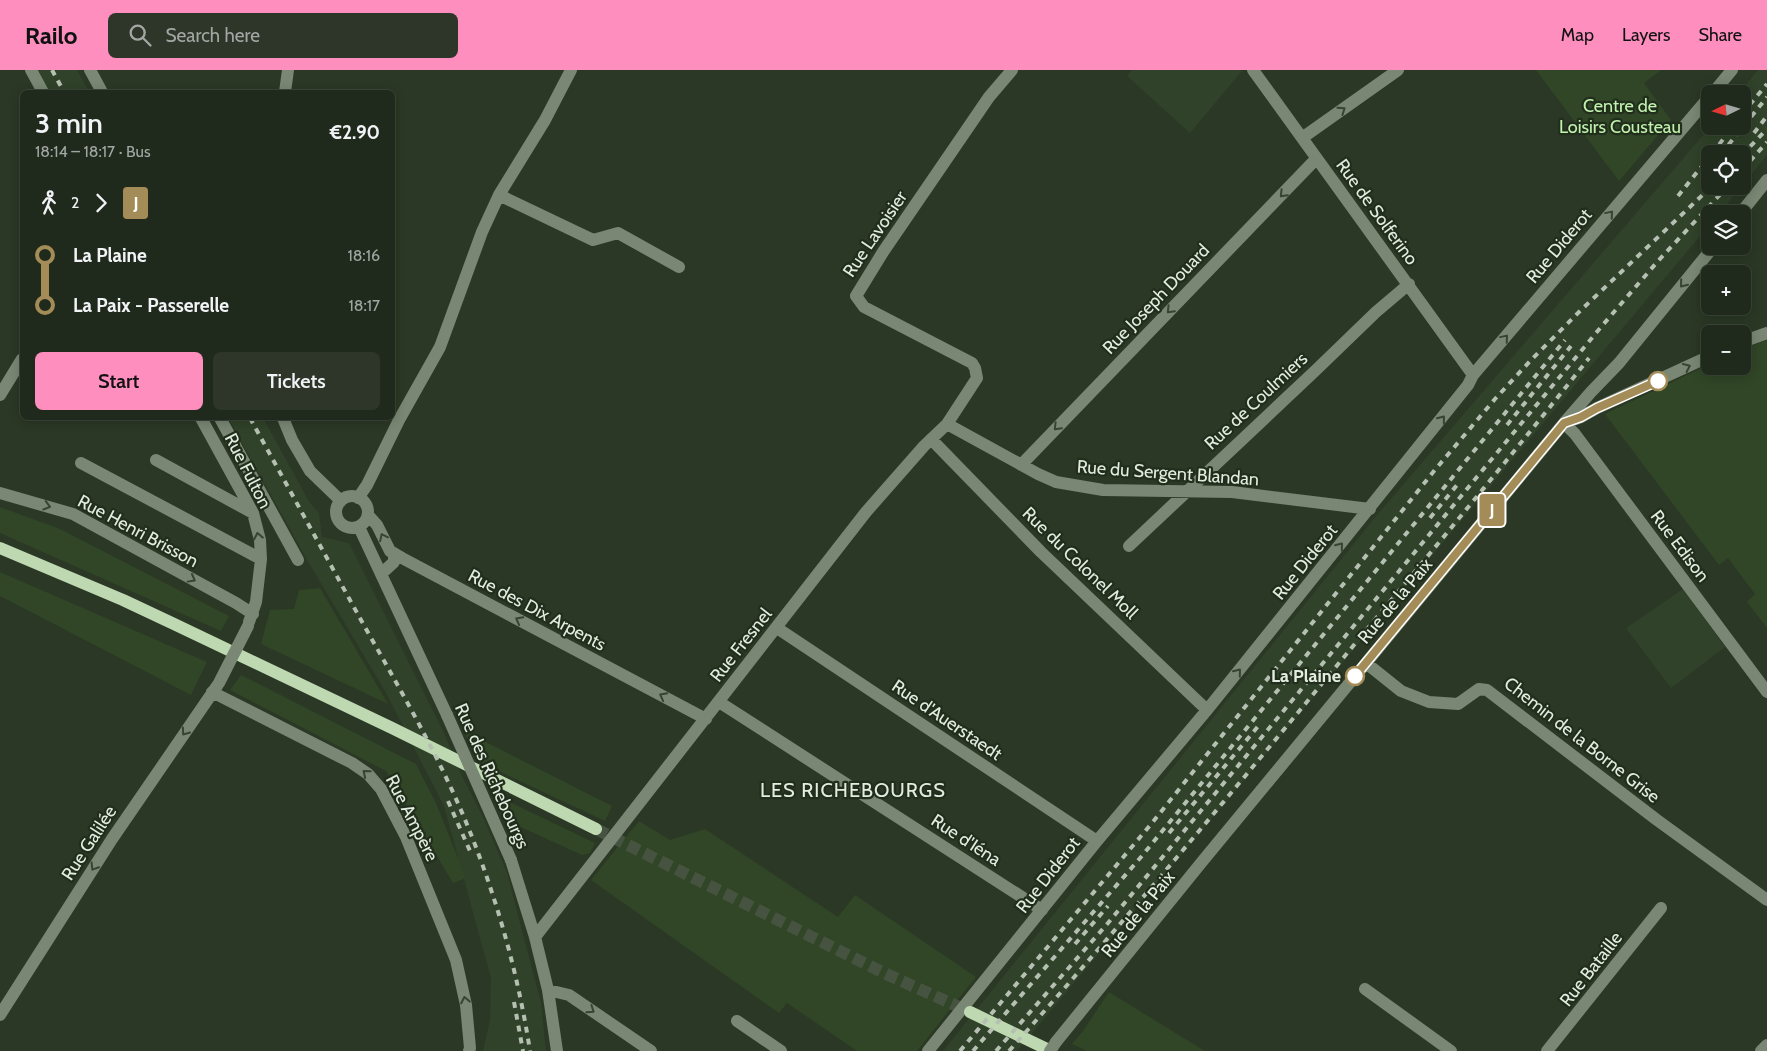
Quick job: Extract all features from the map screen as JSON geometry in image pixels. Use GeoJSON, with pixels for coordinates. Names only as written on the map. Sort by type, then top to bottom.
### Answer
{"type":"FeatureCollection","features":[{"type":"Feature","properties":{"kind":"main road"},"geometry":{"type":"LineString","coordinates":[[0,548],[157,616],[392,728],[596,830]]}},
{"type":"Feature","properties":{"kind":"main road"},"geometry":{"type":"LineString","coordinates":[[970,1012],[1052,1048]]}},
{"type":"Feature","properties":{"kind":"street"},"geometry":{"type":"LineString","coordinates":[[30,70],[42,90]]}},
{"type":"Feature","properties":{"kind":"street"},"geometry":{"type":"LineString","coordinates":[[90,70],[101,90]]}},
{"type":"Feature","properties":{"kind":"street"},"geometry":{"type":"LineString","coordinates":[[285,90],[288,70]]}},
{"type":"Feature","properties":{"kind":"street"},"geometry":{"type":"LineString","coordinates":[[358,498],[367,485],[440,347],[482,232],[499,195],[545,120],[571,70]]}},
{"type":"Feature","properties":{"kind":"street","name":"Rue Lavoisier"},"geometry":{"type":"LineString","coordinates":[[977,378],[972,363],[864,307],[856,296],[883,252],[986,102],[1012,70]]}},
{"type":"Feature","properties":{"kind":"street","name":"Rue de Solferino"},"geometry":{"type":"LineString","coordinates":[[1253,70],[1473,375]]}},
{"type":"Feature","properties":{"kind":"street"},"geometry":{"type":"LineString","coordinates":[[1302,138],[1398,70]]}},
{"type":"Feature","properties":{"kind":"street","name":"Rue Diderot"},"geometry":{"type":"LineString","coordinates":[[1719,85],[1732,70]]}},
{"type":"Feature","properties":{"kind":"street","name":"Rue Diderot"},"geometry":{"type":"LineString","coordinates":[[928,1051],[1097,841],[1207,710],[1370,509],[1468,385],[1473,375],[1701,107]]}},
{"type":"Feature","properties":{"kind":"street","name":"Rue Joseph Douard"},"geometry":{"type":"LineString","coordinates":[[1020,465],[1316,159]]}},
{"type":"Feature","properties":{"kind":"street"},"geometry":{"type":"LineString","coordinates":[[1747,205],[1767,180]]}},
{"type":"Feature","properties":{"kind":"street"},"geometry":{"type":"LineString","coordinates":[[499,195],[593,240],[618,233],[679,267]]}},
{"type":"Feature","properties":{"kind":"street","name":"Rue de la Paix"},"geometry":{"type":"LineString","coordinates":[[1052,1048],[1564,423],[1615,368],[1707,255]]}},
{"type":"Feature","properties":{"kind":"street","name":"Rue de Coulmiers"},"geometry":{"type":"LineString","coordinates":[[1129,546],[1376,312],[1409,284]]}},
{"type":"Feature","properties":{"kind":"street"},"geometry":{"type":"LineString","coordinates":[[1751,339],[1767,333]]}},
{"type":"Feature","properties":{"kind":"street"},"geometry":{"type":"LineString","coordinates":[[1564,423],[1581,417],[1701,360]]}},
{"type":"Feature","properties":{"kind":"street"},"geometry":{"type":"LineString","coordinates":[[0,395],[20,362]]}},
{"type":"Feature","properties":{"kind":"street","name":"Rue Fresnel"},"geometry":{"type":"LineString","coordinates":[[535,938],[866,512],[947,424],[977,378]]}},
{"type":"Feature","properties":{"kind":"street"},"geometry":{"type":"LineString","coordinates":[[1591,392],[1597,408]]}},
{"type":"Feature","properties":{"kind":"street","name":"Rue Fulton"},"geometry":{"type":"LineString","coordinates":[[202,420],[253,513],[260,540],[261,559],[252,614]]}},
{"type":"Feature","properties":{"kind":"street"},"geometry":{"type":"LineString","coordinates":[[221,420],[298,560]]}},
{"type":"Feature","properties":{"kind":"street"},"geometry":{"type":"LineString","coordinates":[[284,420],[292,440],[310,471],[341,501]]}},
{"type":"Feature","properties":{"kind":"street","name":"Rue Edison"},"geometry":{"type":"LineString","coordinates":[[1564,423],[1575,434],[1767,692]]}},
{"type":"Feature","properties":{"kind":"street","name":"Rue du Sergent Blandan"},"geometry":{"type":"LineString","coordinates":[[947,424],[1020,465],[1056,482],[1103,490],[1232,492],[1370,509]]}},
{"type":"Feature","properties":{"kind":"street","name":"Rue du Colonel Moll"},"geometry":{"type":"LineString","coordinates":[[932,439],[1041,552],[1207,710]]}},
{"type":"Feature","properties":{"kind":"street"},"geometry":{"type":"LineString","coordinates":[[156,460],[253,513]]}},
{"type":"Feature","properties":{"kind":"street"},"geometry":{"type":"LineString","coordinates":[[81,463],[261,559]]}},
{"type":"Feature","properties":{"kind":"street","name":"Rue Henri Brisson"},"geometry":{"type":"LineString","coordinates":[[0,493],[73,514],[227,598],[252,614]]}},
{"type":"Feature","properties":{"kind":"street"},"geometry":{"type":"LineString","coordinates":[[349,497],[358,498],[366,505],[368,515],[359,527],[349,528],[338,519],[337,510],[341,501],[349,497]]}},
{"type":"Feature","properties":{"kind":"street","name":"Rue des Dix Arpents"},"geometry":{"type":"LineString","coordinates":[[368,515],[377,525],[390,551],[706,719]]}},
{"type":"Feature","properties":{"kind":"street","name":"Rue des Richebourgs"},"geometry":{"type":"LineString","coordinates":[[359,527],[447,715],[510,860],[535,938],[548,990],[557,1051]]}},
{"type":"Feature","properties":{"kind":"street"},"geometry":{"type":"LineString","coordinates":[[381,574],[394,562],[394,553]]}},
{"type":"Feature","properties":{"kind":"street","name":"Rue Galilée"},"geometry":{"type":"LineString","coordinates":[[0,1015],[112,839],[216,687],[252,614]]}},
{"type":"Feature","properties":{"kind":"street","name":"Rue d'Auerstaedt"},"geometry":{"type":"LineString","coordinates":[[777,628],[1097,841]]}},
{"type":"Feature","properties":{"kind":"street","name":"Chemin de la Borne Grise"},"geometry":{"type":"LineString","coordinates":[[1366,663],[1401,691],[1429,702],[1458,704],[1479,689],[1487,690],[1657,820],[1767,900]]}},
{"type":"Feature","properties":{"kind":"street","name":"Rue Ampère"},"geometry":{"type":"LineString","coordinates":[[216,687],[352,763],[368,774],[381,789],[406,837],[456,960],[466,1005],[469,1050]]}},
{"type":"Feature","properties":{"kind":"street","name":"Rue d'Iéna"},"geometry":{"type":"LineString","coordinates":[[719,702],[1042,910]]}},
{"type":"Feature","properties":{"kind":"street","name":"Rue Bataille"},"geometry":{"type":"LineString","coordinates":[[1547,1051],[1661,908]]}},
{"type":"Feature","properties":{"kind":"street"},"geometry":{"type":"LineString","coordinates":[[1365,989],[1452,1051]]}},
{"type":"Feature","properties":{"kind":"street"},"geometry":{"type":"LineString","coordinates":[[548,990],[569,995],[651,1051]]}},
{"type":"Feature","properties":{"kind":"street"},"geometry":{"type":"LineString","coordinates":[[737,1021],[781,1051]]}},
{"type":"Feature","properties":{"kind":"street"},"geometry":{"type":"LineString","coordinates":[[1761,1051],[1767,1045]]}},
{"type":"Feature","properties":{"kind":"shaded area"},"geometry":{"type":"Polygon","coordinates":[[[38,70],[77,70],[88,90],[49,90],[38,70]]]}},
{"type":"Feature","properties":{"kind":"shaded area"},"geometry":{"type":"Polygon","coordinates":[[[1132,70],[1242,71],[1190,133],[1127,76],[1132,70]]]}},
{"type":"Feature","properties":{"kind":"shaded area"},"geometry":{"type":"Polygon","coordinates":[[[1758,70],[1767,70],[1767,155],[1751,175],[1751,145],[1701,145],[1701,195],[1734,195],[1726,205],[1701,205],[1701,235],[1017,1051],[943,1051],[1377,515],[1703,135],[1751,135],[1751,85],[1746,85],[1758,70]]]}},
{"type":"Feature","properties":{"kind":"shaded area"},"geometry":{"type":"Polygon","coordinates":[[[229,420],[264,420],[310,503],[319,513],[322,537],[349,543],[443,731],[507,873],[541,1003],[546,1051],[483,1051],[490,1020],[491,978],[444,806],[385,691],[306,558],[229,420]]]}},
{"type":"Feature","properties":{"kind":"shaded area"},"geometry":{"type":"Polygon","coordinates":[[[1683,589],[1725,647],[1671,688],[1626,628],[1683,589]]]}},
{"type":"Feature","properties":{"kind":"green space","name":"Centre de Loisirs Cousteau"},"geometry":{"type":"Polygon","coordinates":[[[1536,70],[1661,70],[1644,83],[1671,120],[1619,181],[1536,70]]]}},
{"type":"Feature","properties":{"kind":"green space"},"geometry":{"type":"Polygon","coordinates":[[[1767,340],[1767,628],[1747,602],[1755,594],[1728,558],[1719,565],[1605,414],[1701,368],[1701,375],[1751,375],[1751,346],[1767,340]]]}},
{"type":"Feature","properties":{"kind":"green space"},"geometry":{"type":"Polygon","coordinates":[[[0,507],[60,529],[229,616],[221,631],[0,533],[0,507]]]}},
{"type":"Feature","properties":{"kind":"green space"},"geometry":{"type":"Polygon","coordinates":[[[0,572],[207,662],[191,695],[0,596],[0,572]]]}},
{"type":"Feature","properties":{"kind":"green space"},"geometry":{"type":"Polygon","coordinates":[[[320,588],[388,704],[261,644],[270,610],[294,609],[299,590],[320,588]]]}},
{"type":"Feature","properties":{"kind":"green space"},"geometry":{"type":"Polygon","coordinates":[[[241,675],[416,764],[436,803],[466,878],[453,883],[386,771],[230,690],[241,675]]]}},
{"type":"Feature","properties":{"kind":"green space"},"geometry":{"type":"Polygon","coordinates":[[[464,731],[612,806],[605,821],[477,761],[464,731]]]}},
{"type":"Feature","properties":{"kind":"green space"},"geometry":{"type":"Polygon","coordinates":[[[493,794],[595,843],[590,853],[582,855],[505,820],[493,794]]]}},
{"type":"Feature","properties":{"kind":"green space"},"geometry":{"type":"Polygon","coordinates":[[[639,821],[670,840],[705,829],[838,917],[855,895],[976,977],[917,1051],[857,1051],[787,1003],[779,1013],[591,880],[639,821]]]}},
{"type":"Feature","properties":{"kind":"green space"},"geometry":{"type":"Polygon","coordinates":[[[1109,992],[1205,1051],[1087,1051],[1072,1044],[1109,992]]]}},
{"type":"Feature","properties":{"kind":"tunnel"},"geometry":{"type":"LineString","coordinates":[[596,829],[882,972],[970,1012]]}},
{"type":"Feature","properties":{"kind":"railway"},"geometry":{"type":"LineString","coordinates":[[52,70],[63,90]]}},
{"type":"Feature","properties":{"kind":"railway"},"geometry":{"type":"LineString","coordinates":[[1751,103],[1767,84]]}},
{"type":"Feature","properties":{"kind":"railway"},"geometry":{"type":"LineString","coordinates":[[1728,145],[1767,97]]}},
{"type":"Feature","properties":{"kind":"railway"},"geometry":{"type":"LineString","coordinates":[[1754,133],[1767,116]]}},
{"type":"Feature","properties":{"kind":"railway"},"geometry":{"type":"LineString","coordinates":[[1751,146],[1767,129]]}},
{"type":"Feature","properties":{"kind":"railway"},"geometry":{"type":"LineString","coordinates":[[1719,145],[1726,135]]}},
{"type":"Feature","properties":{"kind":"railway"},"geometry":{"type":"LineString","coordinates":[[1751,160],[1767,142]]}},
{"type":"Feature","properties":{"kind":"railway"},"geometry":{"type":"LineString","coordinates":[[1678,196],[1701,167]]}},
{"type":"Feature","properties":{"kind":"railway"},"geometry":{"type":"LineString","coordinates":[[960,1051],[1152,823],[1434,471],[1495,399],[1580,311],[1702,195]]}},
{"type":"Feature","properties":{"kind":"railway"},"geometry":{"type":"LineString","coordinates":[[996,1051],[1108,923],[1601,327],[1658,261],[1720,195]]}},
{"type":"Feature","properties":{"kind":"railway"},"geometry":{"type":"LineString","coordinates":[[973,1051],[1141,857],[1565,340]]}},
{"type":"Feature","properties":{"kind":"railway"},"geometry":{"type":"LineString","coordinates":[[1507,425],[1571,346]]}},
{"type":"Feature","properties":{"kind":"railway"},"geometry":{"type":"LineString","coordinates":[[1009,1051],[1220,806],[1589,358]]}},
{"type":"Feature","properties":{"kind":"railway"},"geometry":{"type":"LineString","coordinates":[[251,420],[417,720],[455,796],[477,850],[505,935],[530,1051]]}},
{"type":"Feature","properties":{"kind":"railway"},"geometry":{"type":"LineString","coordinates":[[1430,518],[1457,485]]}},
{"type":"Feature","properties":{"kind":"railway"},"geometry":{"type":"LineString","coordinates":[[1169,833],[1260,724]]}},
{"type":"Feature","properties":{"kind":"railway"},"geometry":{"type":"LineString","coordinates":[[448,801],[470,851]]}},
{"type":"Feature","properties":{"kind":"railway"},"geometry":{"type":"LineString","coordinates":[[1075,944],[1108,906]]}},
{"type":"Feature","properties":{"kind":"railway"},"geometry":{"type":"LineString","coordinates":[[514,1002],[523,1051]]}},
{"type":"Feature","properties":{"kind":"bus line","name":"J"},"geometry":{"type":"LineString","coordinates":[[1355,676],[1564,423],[1658,381]]}},
{"type":"Feature","properties":{"kind":"place","name":"La Plaine"},"geometry":{"type":"Point","coordinates":[1355,676]}},
{"type":"Feature","properties":{"kind":"district","name":"LES RICHEBOURGS"},"geometry":{"type":"Point","coordinates":[853,790]}}]}
